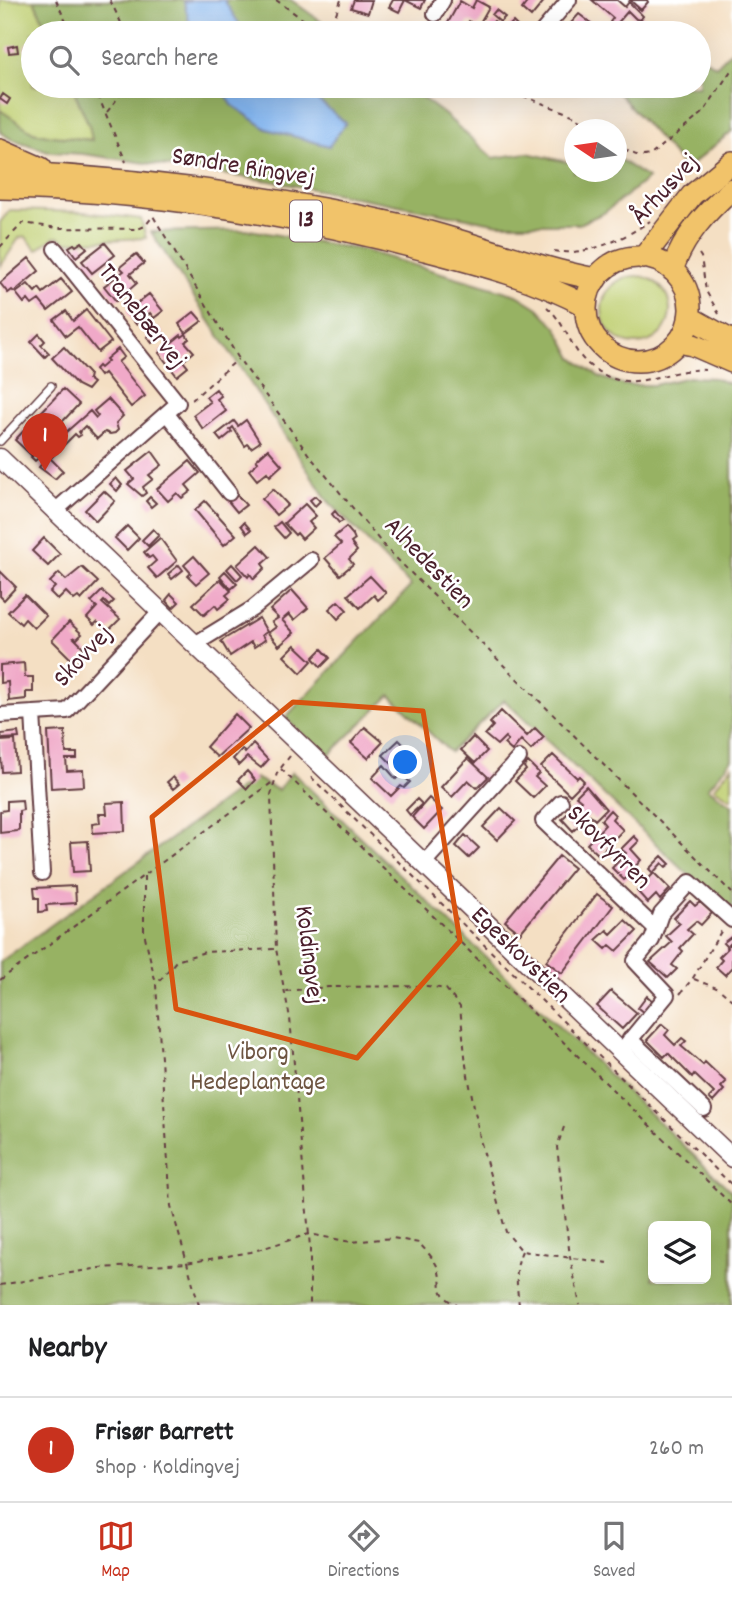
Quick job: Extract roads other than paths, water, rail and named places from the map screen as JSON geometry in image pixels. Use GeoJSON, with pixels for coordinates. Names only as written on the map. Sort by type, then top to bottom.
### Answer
{"type":"FeatureCollection","features":[{"type":"Feature","properties":{"kind":"main road"},"geometry":{"type":"LineString","coordinates":[[0,150],[55,174]]}},
{"type":"Feature","properties":{"kind":"main road","name":"Århusvej"},"geometry":{"type":"LineString","coordinates":[[643,258],[692,195],[732,162]]}},
{"type":"Feature","properties":{"kind":"main road","name":"Søndre Ringvej"},"geometry":{"type":"LineString","coordinates":[[0,172],[55,174],[194,187],[325,208],[410,227],[596,279]]}},
{"type":"Feature","properties":{"kind":"main road","name":"Århusvej"},"geometry":{"type":"LineString","coordinates":[[672,271],[684,240],[696,224],[732,189]]}},
{"type":"Feature","properties":{"kind":"main road","name":"Søndre Ringvej"},"geometry":{"type":"LineString","coordinates":[[5,191],[156,197],[307,221],[482,266],[564,294],[586,306]]}},
{"type":"Feature","properties":{"kind":"main road"},"geometry":{"type":"LineString","coordinates":[[629,258],[643,258],[653,260],[672,271],[686,291],[689,317],[678,342],[669,351],[648,360],[636,361],[613,355],[595,340],[586,318],[586,306],[589,292],[605,269],[629,258]]}},
{"type":"Feature","properties":{"kind":"main road"},"geometry":{"type":"LineString","coordinates":[[689,317],[732,341]]}},
{"type":"Feature","properties":{"kind":"main road"},"geometry":{"type":"LineString","coordinates":[[678,342],[693,345],[723,367]]}},
{"type":"Feature","properties":{"kind":"street"},"geometry":{"type":"LineString","coordinates":[[435,14],[443,0]]}},
{"type":"Feature","properties":{"kind":"street"},"geometry":{"type":"LineString","coordinates":[[551,21],[569,0]]}},
{"type":"Feature","properties":{"kind":"street","name":"Tranebærvej"},"geometry":{"type":"LineString","coordinates":[[55,249],[178,403],[55,511]]}},
{"type":"Feature","properties":{"kind":"street","name":"Tranebærvej"},"geometry":{"type":"LineString","coordinates":[[167,414],[229,493]]}},
{"type":"Feature","properties":{"kind":"street"},"geometry":{"type":"LineString","coordinates":[[3,465],[55,511],[423,864],[625,1045],[704,1109]]}},
{"type":"Feature","properties":{"kind":"street"},"geometry":{"type":"LineString","coordinates":[[195,644],[252,609],[311,561]]}},
{"type":"Feature","properties":{"kind":"street","name":"Skovvej"},"geometry":{"type":"LineString","coordinates":[[0,715],[67,711],[160,612]]}},
{"type":"Feature","properties":{"kind":"street","name":"Skovvej"},"geometry":{"type":"LineString","coordinates":[[33,713],[42,873]]}},
{"type":"Feature","properties":{"kind":"street"},"geometry":{"type":"LineString","coordinates":[[423,864],[519,758]]}},
{"type":"Feature","properties":{"kind":"street","name":"Skovfyrren"},"geometry":{"type":"LineString","coordinates":[[561,802],[543,821],[655,928]]}},
{"type":"Feature","properties":{"kind":"street","name":"Skovfyrren"},"geometry":{"type":"LineString","coordinates":[[625,1045],[667,995],[635,961],[652,940],[661,914],[690,882],[731,919]]}},
{"type":"Feature","properties":{"kind":"street"},"geometry":{"type":"LineString","coordinates":[[625,1045],[732,1158]]}},
{"type":"Feature","properties":{"kind":"lane"},"geometry":{"type":"LineString","coordinates":[[0,441],[51,386]]}},
{"type":"Feature","properties":{"kind":"water"},"geometry":{"type":"Polygon","coordinates":[[[224,0],[237,21],[189,21],[184,2],[224,0]]]}},
{"type":"Feature","properties":{"kind":"water"},"geometry":{"type":"Polygon","coordinates":[[[228,98],[315,98],[346,123],[329,146],[267,129],[232,105],[228,98]]]}},
{"type":"Feature","properties":{"kind":"place","name":"Frisør Barrett"},"geometry":{"type":"Point","coordinates":[45,471]}},
{"type":"Feature","properties":{"kind":"park label","name":"Viborg Hedeplantage"},"geometry":{"type":"Point","coordinates":[258,1068]}}]}
